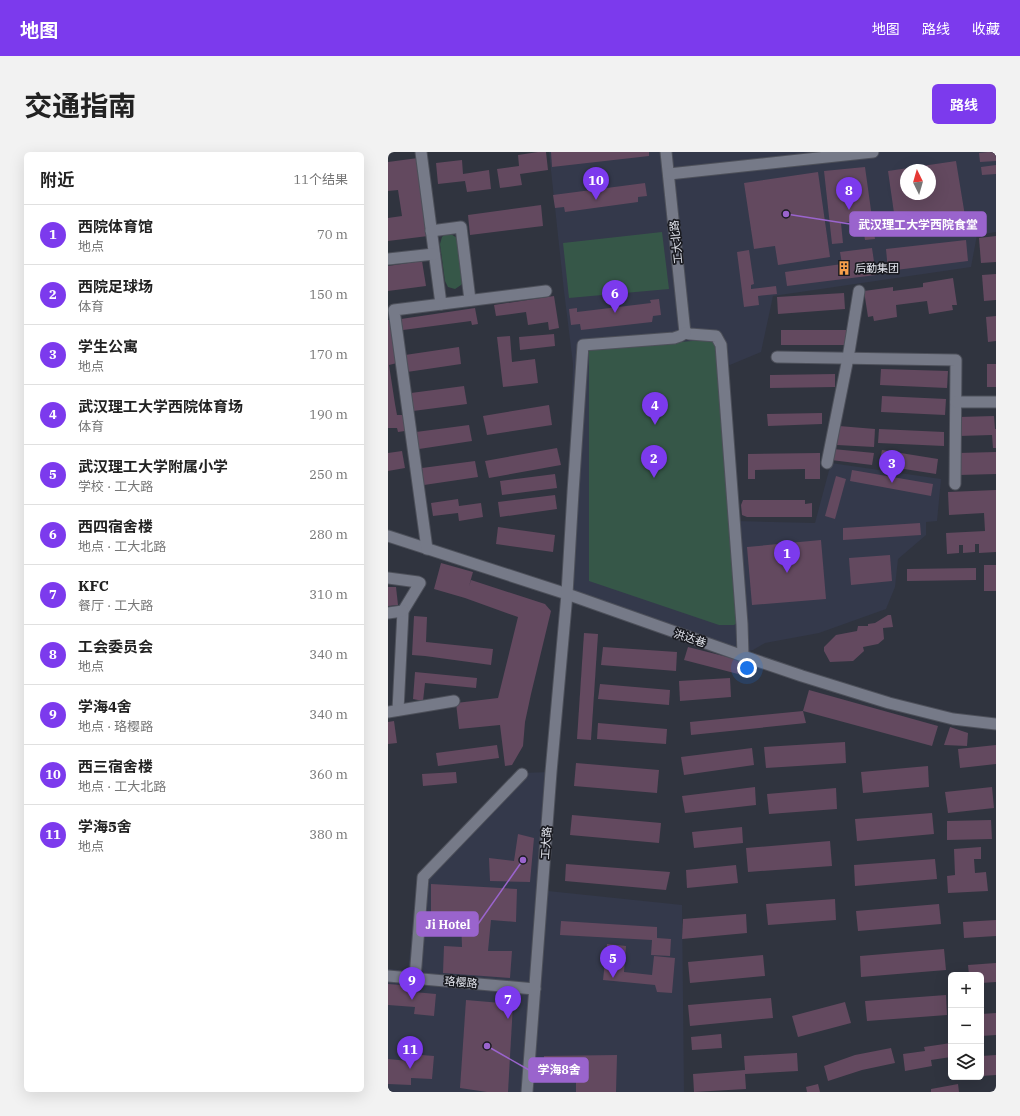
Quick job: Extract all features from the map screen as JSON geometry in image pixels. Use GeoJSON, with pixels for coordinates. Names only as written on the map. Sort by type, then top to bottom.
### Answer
{"type":"FeatureCollection","features":[{"type":"Feature","properties":{"kind":"street"},"geometry":{"type":"LineString","coordinates":[[421,152],[441,304]]}},
{"type":"Feature","properties":{"kind":"street","name":"工大北路"},"geometry":{"type":"LineString","coordinates":[[666,152],[685,333]]}},
{"type":"Feature","properties":{"kind":"street"},"geometry":{"type":"LineString","coordinates":[[669,174],[779,157],[873,152]]}},
{"type":"Feature","properties":{"kind":"street"},"geometry":{"type":"LineString","coordinates":[[431,231],[461,228],[470,300]]}},
{"type":"Feature","properties":{"kind":"street"},"geometry":{"type":"LineString","coordinates":[[388,259],[434,254]]}},
{"type":"Feature","properties":{"kind":"street"},"geometry":{"type":"LineString","coordinates":[[427,549],[394,310],[546,291]]}},
{"type":"Feature","properties":{"kind":"street"},"geometry":{"type":"LineString","coordinates":[[827,463],[848,358],[859,291]]}},
{"type":"Feature","properties":{"kind":"street"},"geometry":{"type":"LineString","coordinates":[[685,333],[716,336],[721,345],[742,624],[743,656]]}},
{"type":"Feature","properties":{"kind":"street","name":"工大路"},"geometry":{"type":"LineString","coordinates":[[528,1092],[551,772],[567,594],[583,345],[674,338],[685,333]]}},
{"type":"Feature","properties":{"kind":"street"},"geometry":{"type":"LineString","coordinates":[[777,357],[956,360],[955,484]]}},
{"type":"Feature","properties":{"kind":"street"},"geometry":{"type":"LineString","coordinates":[[956,402],[996,402]]}},
{"type":"Feature","properties":{"kind":"street","name":"洪达巷"},"geometry":{"type":"LineString","coordinates":[[388,536],[567,594],[802,676],[889,703],[953,719],[996,724]]}},
{"type":"Feature","properties":{"kind":"street"},"geometry":{"type":"LineString","coordinates":[[388,578],[420,583],[403,611],[393,711],[454,701]]}},
{"type":"Feature","properties":{"kind":"street"},"geometry":{"type":"LineString","coordinates":[[388,612],[403,611]]}},
{"type":"Feature","properties":{"kind":"street"},"geometry":{"type":"LineString","coordinates":[[415,978],[423,877],[522,774]]}},
{"type":"Feature","properties":{"kind":"street","name":"珞樱路"},"geometry":{"type":"LineString","coordinates":[[388,976],[535,989]]}},
{"type":"Feature","properties":{"kind":"shaded area"},"geometry":{"type":"Polygon","coordinates":[[[549,152],[996,152],[996,232],[977,235],[971,267],[773,296],[761,352],[725,367],[736,521],[815,523],[831,463],[941,479],[937,521],[926,522],[926,535],[898,559],[895,587],[886,609],[819,633],[765,643],[753,650],[736,654],[565,594],[573,364],[549,152]]]}},
{"type":"Feature","properties":{"kind":"shaded area"},"geometry":{"type":"Polygon","coordinates":[[[551,772],[548,891],[682,905],[684,1092],[388,1092],[388,969],[408,971],[418,879],[519,773],[551,772]]]}},
{"type":"Feature","properties":{"kind":"green space"},"geometry":{"type":"Polygon","coordinates":[[[662,232],[669,289],[569,298],[563,243],[662,232]]]}},
{"type":"Feature","properties":{"kind":"green space"},"geometry":{"type":"Polygon","coordinates":[[[451,234],[457,238],[463,282],[455,289],[448,287],[445,281],[440,244],[444,235],[451,234]]]}},
{"type":"Feature","properties":{"kind":"green space"},"geometry":{"type":"Polygon","coordinates":[[[715,339],[727,499],[739,621],[734,625],[719,625],[589,581],[589,350],[715,339]]]}},
{"type":"Feature","properties":{"kind":"building"},"geometry":{"type":"Polygon","coordinates":[[[546,152],[548,170],[520,174],[522,185],[500,188],[497,169],[519,166],[518,155],[546,152]]]}},
{"type":"Feature","properties":{"kind":"building"},"geometry":{"type":"Polygon","coordinates":[[[551,152],[649,152],[649,156],[552,167],[551,152]]]}},
{"type":"Feature","properties":{"kind":"building"},"geometry":{"type":"Polygon","coordinates":[[[996,152],[996,161],[980,162],[979,153],[996,152]]]}},
{"type":"Feature","properties":{"kind":"building"},"geometry":{"type":"Polygon","coordinates":[[[418,158],[428,236],[388,241],[388,218],[402,216],[398,190],[388,191],[388,162],[418,158]]]}},
{"type":"Feature","properties":{"kind":"building"},"geometry":{"type":"Polygon","coordinates":[[[462,160],[463,174],[489,170],[491,189],[467,192],[465,181],[438,184],[436,163],[462,160]]]}},
{"type":"Feature","properties":{"kind":"building"},"geometry":{"type":"Polygon","coordinates":[[[956,161],[966,222],[897,234],[888,171],[900,169],[900,200],[936,200],[936,164],[956,161]]]}},
{"type":"Feature","properties":{"kind":"building"},"geometry":{"type":"Polygon","coordinates":[[[996,165],[996,174],[982,175],[981,167],[996,165]]]}},
{"type":"Feature","properties":{"kind":"building"},"geometry":{"type":"Polygon","coordinates":[[[865,167],[875,239],[865,240],[862,220],[841,223],[843,243],[832,244],[824,171],[865,167]]]}},
{"type":"Feature","properties":{"kind":"building"},"geometry":{"type":"Polygon","coordinates":[[[818,172],[830,257],[778,265],[775,246],[754,249],[744,183],[818,172]]]}},
{"type":"Feature","properties":{"kind":"building"},"geometry":{"type":"Polygon","coordinates":[[[645,183],[647,196],[638,197],[638,202],[565,212],[564,207],[555,208],[553,195],[645,183]]]}},
{"type":"Feature","properties":{"kind":"building"},"geometry":{"type":"Polygon","coordinates":[[[541,205],[543,226],[470,235],[468,215],[541,205]]]}},
{"type":"Feature","properties":{"kind":"building"},"geometry":{"type":"Polygon","coordinates":[[[996,236],[996,262],[981,263],[979,238],[996,236]]]}},
{"type":"Feature","properties":{"kind":"building"},"geometry":{"type":"Polygon","coordinates":[[[966,240],[968,261],[888,271],[886,249],[966,240]]]}},
{"type":"Feature","properties":{"kind":"building","name":"后勤集团"},"geometry":{"type":"Polygon","coordinates":[[[872,248],[876,275],[787,286],[785,272],[842,264],[840,252],[872,248]]]}},
{"type":"Feature","properties":{"kind":"building"},"geometry":{"type":"Polygon","coordinates":[[[749,250],[754,284],[751,285],[751,289],[776,286],[777,294],[758,296],[759,305],[744,307],[737,252],[749,250]]]}},
{"type":"Feature","properties":{"kind":"building"},"geometry":{"type":"Polygon","coordinates":[[[422,261],[426,286],[388,291],[388,266],[422,261]]]}},
{"type":"Feature","properties":{"kind":"building"},"geometry":{"type":"Polygon","coordinates":[[[996,274],[996,300],[984,301],[982,275],[996,274]]]}},
{"type":"Feature","properties":{"kind":"building"},"geometry":{"type":"Polygon","coordinates":[[[953,278],[957,305],[952,305],[953,310],[929,314],[927,301],[896,305],[897,317],[874,321],[873,316],[868,317],[864,291],[893,287],[893,291],[923,287],[923,283],[953,278]]]}},
{"type":"Feature","properties":{"kind":"building"},"geometry":{"type":"Polygon","coordinates":[[[844,293],[845,309],[778,314],[777,297],[844,293]]]}},
{"type":"Feature","properties":{"kind":"building"},"geometry":{"type":"Polygon","coordinates":[[[554,296],[559,328],[549,330],[548,322],[528,325],[526,312],[496,316],[494,305],[554,296]]]}},
{"type":"Feature","properties":{"kind":"building"},"geometry":{"type":"Polygon","coordinates":[[[659,299],[661,315],[653,316],[652,322],[581,330],[580,324],[571,325],[569,309],[577,308],[577,312],[651,303],[650,300],[659,299]]]}},
{"type":"Feature","properties":{"kind":"building"},"geometry":{"type":"Polygon","coordinates":[[[475,308],[478,324],[472,325],[471,321],[403,330],[401,319],[475,308]]]}},
{"type":"Feature","properties":{"kind":"building"},"geometry":{"type":"Polygon","coordinates":[[[996,316],[996,341],[988,342],[986,317],[996,316]]]}},
{"type":"Feature","properties":{"kind":"building"},"geometry":{"type":"Polygon","coordinates":[[[388,320],[392,320],[397,363],[389,365],[395,404],[397,415],[404,415],[405,431],[398,432],[397,428],[388,428],[388,320]]]}},
{"type":"Feature","properties":{"kind":"building"},"geometry":{"type":"Polygon","coordinates":[[[781,330],[846,330],[846,345],[781,345],[781,330]]]}},
{"type":"Feature","properties":{"kind":"building"},"geometry":{"type":"Polygon","coordinates":[[[554,334],[555,346],[520,350],[519,337],[554,334]]]}},
{"type":"Feature","properties":{"kind":"building"},"geometry":{"type":"Polygon","coordinates":[[[510,336],[512,362],[535,359],[538,383],[503,387],[497,337],[510,336]]]}},
{"type":"Feature","properties":{"kind":"building"},"geometry":{"type":"Polygon","coordinates":[[[459,347],[461,364],[407,372],[405,355],[459,347]]]}},
{"type":"Feature","properties":{"kind":"building"},"geometry":{"type":"Polygon","coordinates":[[[987,364],[996,364],[996,387],[987,387],[987,364]]]}},
{"type":"Feature","properties":{"kind":"building"},"geometry":{"type":"Polygon","coordinates":[[[881,369],[948,371],[947,388],[880,385],[881,369]]]}},
{"type":"Feature","properties":{"kind":"building"},"geometry":{"type":"Polygon","coordinates":[[[835,374],[835,387],[770,388],[770,375],[835,374]]]}},
{"type":"Feature","properties":{"kind":"building"},"geometry":{"type":"Polygon","coordinates":[[[464,386],[467,404],[413,411],[411,393],[464,386]]]}},
{"type":"Feature","properties":{"kind":"building"},"geometry":{"type":"Polygon","coordinates":[[[882,396],[946,399],[945,415],[881,412],[882,396]]]}},
{"type":"Feature","properties":{"kind":"building"},"geometry":{"type":"Polygon","coordinates":[[[549,405],[552,425],[487,435],[483,416],[549,405]]]}},
{"type":"Feature","properties":{"kind":"building"},"geometry":{"type":"Polygon","coordinates":[[[822,413],[822,424],[768,426],[767,414],[822,413]]]}},
{"type":"Feature","properties":{"kind":"building"},"geometry":{"type":"Polygon","coordinates":[[[994,416],[996,448],[993,448],[992,435],[959,436],[959,417],[994,416]]]}},
{"type":"Feature","properties":{"kind":"building"},"geometry":{"type":"Polygon","coordinates":[[[469,425],[472,441],[419,449],[416,432],[469,425]]]}},
{"type":"Feature","properties":{"kind":"building"},"geometry":{"type":"Polygon","coordinates":[[[839,426],[875,429],[874,447],[837,445],[839,426]]]}},
{"type":"Feature","properties":{"kind":"building"},"geometry":{"type":"Polygon","coordinates":[[[879,429],[944,432],[944,446],[878,443],[879,429]]]}},
{"type":"Feature","properties":{"kind":"building"},"geometry":{"type":"Polygon","coordinates":[[[557,448],[561,465],[489,478],[485,461],[557,448]]]}},
{"type":"Feature","properties":{"kind":"building"},"geometry":{"type":"Polygon","coordinates":[[[833,449],[874,453],[872,465],[831,460],[833,449]]]}},
{"type":"Feature","properties":{"kind":"building"},"geometry":{"type":"Polygon","coordinates":[[[882,450],[938,459],[936,474],[879,465],[882,450]]]}},
{"type":"Feature","properties":{"kind":"building"},"geometry":{"type":"Polygon","coordinates":[[[402,451],[405,468],[388,471],[388,453],[402,451]]]}},
{"type":"Feature","properties":{"kind":"building"},"geometry":{"type":"Polygon","coordinates":[[[996,452],[996,474],[959,475],[958,453],[996,452]]]}},
{"type":"Feature","properties":{"kind":"building"},"geometry":{"type":"Polygon","coordinates":[[[820,453],[820,479],[805,479],[805,469],[755,470],[755,479],[748,479],[748,454],[820,453]]]}},
{"type":"Feature","properties":{"kind":"building"},"geometry":{"type":"Polygon","coordinates":[[[475,461],[478,477],[424,485],[422,468],[475,461]]]}},
{"type":"Feature","properties":{"kind":"building"},"geometry":{"type":"Polygon","coordinates":[[[852,470],[933,484],[931,496],[850,481],[852,470]]]}},
{"type":"Feature","properties":{"kind":"building"},"geometry":{"type":"Polygon","coordinates":[[[555,474],[557,488],[502,495],[500,481],[555,474]]]}},
{"type":"Feature","properties":{"kind":"building"},"geometry":{"type":"Polygon","coordinates":[[[836,476],[846,479],[835,519],[825,516],[836,476]]]}},
{"type":"Feature","properties":{"kind":"building"},"geometry":{"type":"Polygon","coordinates":[[[996,490],[996,552],[979,553],[979,544],[975,544],[975,552],[963,553],[963,545],[959,545],[959,553],[947,554],[946,533],[985,531],[984,513],[949,515],[948,492],[996,490]]]}},
{"type":"Feature","properties":{"kind":"building"},"geometry":{"type":"Polygon","coordinates":[[[555,495],[557,509],[500,517],[498,502],[555,495]]]}},
{"type":"Feature","properties":{"kind":"building"},"geometry":{"type":"Polygon","coordinates":[[[458,499],[459,506],[481,503],[483,517],[459,521],[458,513],[433,516],[431,503],[458,499]]]}},
{"type":"Feature","properties":{"kind":"building"},"geometry":{"type":"Polygon","coordinates":[[[743,500],[805,500],[805,504],[812,503],[812,517],[747,517],[742,515],[741,505],[743,500]]]}},
{"type":"Feature","properties":{"kind":"building"},"geometry":{"type":"Polygon","coordinates":[[[920,523],[921,535],[843,540],[843,528],[920,523]]]}},
{"type":"Feature","properties":{"kind":"building"},"geometry":{"type":"Polygon","coordinates":[[[498,527],[555,535],[553,552],[496,544],[498,527]]]}},
{"type":"Feature","properties":{"kind":"building"},"geometry":{"type":"Polygon","coordinates":[[[821,540],[826,599],[752,605],[747,547],[821,540]]]}},
{"type":"Feature","properties":{"kind":"building"},"geometry":{"type":"Polygon","coordinates":[[[890,555],[892,581],[851,585],[849,558],[890,555]]]}},
{"type":"Feature","properties":{"kind":"building"},"geometry":{"type":"Polygon","coordinates":[[[441,563],[473,572],[469,586],[471,580],[545,604],[551,611],[525,722],[523,746],[512,765],[505,766],[500,725],[459,729],[456,703],[498,698],[518,617],[465,598],[434,589],[441,563]]]}},
{"type":"Feature","properties":{"kind":"building"},"geometry":{"type":"Polygon","coordinates":[[[984,565],[996,565],[996,591],[984,591],[984,565]]]}},
{"type":"Feature","properties":{"kind":"building"},"geometry":{"type":"Polygon","coordinates":[[[976,568],[976,580],[907,581],[907,569],[976,568]]]}},
{"type":"Feature","properties":{"kind":"building"},"geometry":{"type":"Polygon","coordinates":[[[388,587],[396,587],[398,605],[388,606],[388,587]]]}},
{"type":"Feature","properties":{"kind":"building"},"geometry":{"type":"Polygon","coordinates":[[[888,615],[891,615],[893,627],[883,628],[884,639],[878,644],[863,647],[864,651],[853,661],[830,662],[824,651],[824,647],[836,635],[857,631],[858,626],[868,626],[868,624],[875,623],[888,615]]]}},
{"type":"Feature","properties":{"kind":"building"},"geometry":{"type":"Polygon","coordinates":[[[414,616],[427,617],[426,642],[493,649],[491,665],[412,655],[414,616]]]}},
{"type":"Feature","properties":{"kind":"building"},"geometry":{"type":"Polygon","coordinates":[[[584,633],[598,634],[591,740],[577,739],[584,633]]]}},
{"type":"Feature","properties":{"kind":"building"},"geometry":{"type":"Polygon","coordinates":[[[603,647],[677,652],[676,671],[601,665],[603,647]]]}},
{"type":"Feature","properties":{"kind":"building"},"geometry":{"type":"Polygon","coordinates":[[[688,647],[747,662],[742,675],[684,660],[688,647]]]}},
{"type":"Feature","properties":{"kind":"building"},"geometry":{"type":"Polygon","coordinates":[[[415,672],[477,678],[476,688],[425,683],[423,701],[413,699],[415,672]]]}},
{"type":"Feature","properties":{"kind":"building"},"geometry":{"type":"Polygon","coordinates":[[[730,678],[731,697],[680,701],[679,681],[730,678]]]}},
{"type":"Feature","properties":{"kind":"building"},"geometry":{"type":"Polygon","coordinates":[[[600,684],[670,690],[669,705],[598,699],[600,684]]]}},
{"type":"Feature","properties":{"kind":"building"},"geometry":{"type":"Polygon","coordinates":[[[809,690],[938,726],[932,746],[803,711],[809,690]]]}},
{"type":"Feature","properties":{"kind":"building"},"geometry":{"type":"Polygon","coordinates":[[[803,711],[806,723],[691,735],[690,722],[803,711]]]}},
{"type":"Feature","properties":{"kind":"building"},"geometry":{"type":"Polygon","coordinates":[[[394,721],[397,743],[388,744],[388,722],[394,721]]]}},
{"type":"Feature","properties":{"kind":"building"},"geometry":{"type":"Polygon","coordinates":[[[598,723],[667,729],[666,744],[597,739],[598,723]]]}},
{"type":"Feature","properties":{"kind":"building"},"geometry":{"type":"Polygon","coordinates":[[[950,727],[968,733],[967,746],[944,745],[950,727]]]}},
{"type":"Feature","properties":{"kind":"building"},"geometry":{"type":"Polygon","coordinates":[[[845,742],[846,763],[766,768],[764,747],[845,742]]]}},
{"type":"Feature","properties":{"kind":"building"},"geometry":{"type":"Polygon","coordinates":[[[497,745],[499,758],[438,766],[436,753],[497,745]]]}},
{"type":"Feature","properties":{"kind":"building"},"geometry":{"type":"Polygon","coordinates":[[[996,745],[996,764],[960,768],[958,749],[996,745]]]}},
{"type":"Feature","properties":{"kind":"building"},"geometry":{"type":"Polygon","coordinates":[[[752,748],[754,765],[684,775],[681,757],[752,748]]]}},
{"type":"Feature","properties":{"kind":"building"},"geometry":{"type":"Polygon","coordinates":[[[576,763],[659,770],[657,793],[574,786],[576,763]]]}},
{"type":"Feature","properties":{"kind":"building"},"geometry":{"type":"Polygon","coordinates":[[[928,766],[929,787],[863,793],[861,772],[928,766]]]}},
{"type":"Feature","properties":{"kind":"building"},"geometry":{"type":"Polygon","coordinates":[[[456,772],[457,783],[423,786],[422,774],[456,772]]]}},
{"type":"Feature","properties":{"kind":"building"},"geometry":{"type":"Polygon","coordinates":[[[755,787],[756,805],[685,813],[682,796],[755,787]]]}},
{"type":"Feature","properties":{"kind":"building"},"geometry":{"type":"Polygon","coordinates":[[[992,787],[994,808],[948,813],[945,792],[992,787]]]}},
{"type":"Feature","properties":{"kind":"building"},"geometry":{"type":"Polygon","coordinates":[[[836,788],[837,809],[769,814],[767,794],[836,788]]]}},
{"type":"Feature","properties":{"kind":"building"},"geometry":{"type":"Polygon","coordinates":[[[932,813],[934,834],[857,841],[855,819],[932,813]]]}},
{"type":"Feature","properties":{"kind":"building"},"geometry":{"type":"Polygon","coordinates":[[[572,815],[661,823],[659,843],[570,835],[572,815]]]}},
{"type":"Feature","properties":{"kind":"building"},"geometry":{"type":"Polygon","coordinates":[[[991,820],[992,839],[947,840],[947,821],[991,820]]]}},
{"type":"Feature","properties":{"kind":"building"},"geometry":{"type":"Polygon","coordinates":[[[742,827],[743,843],[694,848],[692,832],[742,827]]]}},
{"type":"Feature","properties":{"kind":"building"},"geometry":{"type":"Polygon","coordinates":[[[518,834],[534,838],[530,882],[490,881],[489,858],[514,861],[518,834]]]}},
{"type":"Feature","properties":{"kind":"building"},"geometry":{"type":"Polygon","coordinates":[[[830,841],[832,866],[748,872],[746,848],[830,841]]]}},
{"type":"Feature","properties":{"kind":"building"},"geometry":{"type":"Polygon","coordinates":[[[981,847],[981,859],[974,859],[975,873],[986,872],[988,891],[948,893],[947,876],[955,875],[954,849],[981,847]]]}},
{"type":"Feature","properties":{"kind":"building"},"geometry":{"type":"Polygon","coordinates":[[[935,859],[937,879],[855,886],[854,865],[935,859]]]}},
{"type":"Feature","properties":{"kind":"building"},"geometry":{"type":"Polygon","coordinates":[[[566,864],[670,872],[666,890],[565,881],[566,864]]]}},
{"type":"Feature","properties":{"kind":"building"},"geometry":{"type":"Polygon","coordinates":[[[736,865],[738,883],[687,888],[686,870],[736,865]]]}},
{"type":"Feature","properties":{"kind":"building"},"geometry":{"type":"Polygon","coordinates":[[[431,884],[517,889],[516,922],[491,920],[488,951],[512,951],[510,978],[443,973],[444,946],[462,947],[461,918],[431,917],[431,884]]]}},
{"type":"Feature","properties":{"kind":"building"},"geometry":{"type":"Polygon","coordinates":[[[835,899],[836,920],[768,925],[766,904],[835,899]]]}},
{"type":"Feature","properties":{"kind":"building"},"geometry":{"type":"Polygon","coordinates":[[[939,904],[941,924],[858,931],[856,911],[939,904]]]}},
{"type":"Feature","properties":{"kind":"building"},"geometry":{"type":"Polygon","coordinates":[[[746,914],[747,933],[682,939],[683,919],[746,914]]]}},
{"type":"Feature","properties":{"kind":"building"},"geometry":{"type":"Polygon","coordinates":[[[996,920],[996,936],[964,938],[963,922],[996,920]]]}},
{"type":"Feature","properties":{"kind":"building"},"geometry":{"type":"Polygon","coordinates":[[[561,921],[657,927],[657,938],[671,939],[670,956],[651,955],[652,940],[560,935],[561,921]]]}},
{"type":"Feature","properties":{"kind":"building"},"geometry":{"type":"Polygon","coordinates":[[[607,944],[626,946],[624,972],[652,975],[654,956],[675,958],[672,993],[657,992],[655,985],[603,980],[607,944]]]}},
{"type":"Feature","properties":{"kind":"building"},"geometry":{"type":"Polygon","coordinates":[[[944,949],[946,970],[861,977],[860,956],[944,949]]]}},
{"type":"Feature","properties":{"kind":"building"},"geometry":{"type":"Polygon","coordinates":[[[763,955],[765,976],[690,983],[688,962],[763,955]]]}},
{"type":"Feature","properties":{"kind":"building"},"geometry":{"type":"Polygon","coordinates":[[[996,963],[996,982],[984,983],[984,972],[969,972],[968,965],[996,963]]]}},
{"type":"Feature","properties":{"kind":"building"},"geometry":{"type":"Polygon","coordinates":[[[388,984],[414,986],[414,992],[436,994],[434,1016],[414,1014],[415,1007],[388,1005],[388,984]]]}},
{"type":"Feature","properties":{"kind":"building"},"geometry":{"type":"Polygon","coordinates":[[[946,995],[947,1015],[867,1021],[865,1001],[946,995]]]}},
{"type":"Feature","properties":{"kind":"building"},"geometry":{"type":"Polygon","coordinates":[[[771,998],[773,1018],[690,1026],[688,1005],[771,998]]]}},
{"type":"Feature","properties":{"kind":"building"},"geometry":{"type":"Polygon","coordinates":[[[466,1000],[513,1004],[508,1092],[487,1092],[460,1088],[466,1000]]]}},
{"type":"Feature","properties":{"kind":"building"},"geometry":{"type":"Polygon","coordinates":[[[845,1002],[851,1023],[798,1037],[792,1016],[845,1002]]]}},
{"type":"Feature","properties":{"kind":"building"},"geometry":{"type":"Polygon","coordinates":[[[996,1013],[996,1035],[984,1036],[984,1014],[996,1013]]]}},
{"type":"Feature","properties":{"kind":"building"},"geometry":{"type":"Polygon","coordinates":[[[721,1034],[722,1048],[692,1050],[691,1037],[721,1034]]]}},
{"type":"Feature","properties":{"kind":"building"},"geometry":{"type":"Polygon","coordinates":[[[948,1043],[948,1057],[931,1060],[932,1066],[905,1071],[903,1054],[925,1051],[924,1047],[948,1043]]]}},
{"type":"Feature","properties":{"kind":"building"},"geometry":{"type":"Polygon","coordinates":[[[891,1048],[895,1063],[862,1070],[828,1081],[824,1066],[855,1055],[891,1048]]]}},
{"type":"Feature","properties":{"kind":"building"},"geometry":{"type":"Polygon","coordinates":[[[797,1053],[798,1071],[745,1074],[746,1089],[694,1092],[693,1074],[745,1070],[744,1056],[797,1053]]]}},
{"type":"Feature","properties":{"kind":"building"},"geometry":{"type":"Polygon","coordinates":[[[409,1054],[434,1056],[432,1079],[411,1078],[411,1085],[388,1084],[388,1059],[409,1061],[409,1054]]]}},
{"type":"Feature","properties":{"kind":"building"},"geometry":{"type":"Polygon","coordinates":[[[617,1055],[616,1092],[576,1092],[576,1081],[542,1080],[544,1056],[617,1055]]]}},
{"type":"Feature","properties":{"kind":"building"},"geometry":{"type":"Polygon","coordinates":[[[996,1055],[996,1075],[984,1076],[984,1056],[996,1055]]]}},
{"type":"Feature","properties":{"kind":"building"},"geometry":{"type":"Polygon","coordinates":[[[818,1084],[820,1092],[807,1092],[806,1087],[818,1084]]]}},
{"type":"Feature","properties":{"kind":"building"},"geometry":{"type":"Polygon","coordinates":[[[958,1084],[959,1092],[931,1092],[931,1089],[958,1084]]]}},
{"type":"Feature","properties":{"kind":"place","name":"西三宿舍楼"},"geometry":{"type":"Point","coordinates":[596,200]}},
{"type":"Feature","properties":{"kind":"place","name":"工会委员会"},"geometry":{"type":"Point","coordinates":[849,210]}},
{"type":"Feature","properties":{"kind":"place","name":"武汉理工大学西院食堂"},"geometry":{"type":"Point","coordinates":[786,214]}},
{"type":"Feature","properties":{"kind":"place","name":"后勤集团"},"geometry":{"type":"Point","coordinates":[844,268]}},
{"type":"Feature","properties":{"kind":"place","name":"西四宿舍楼"},"geometry":{"type":"Point","coordinates":[615,313]}},
{"type":"Feature","properties":{"kind":"place","name":"武汉理工大学西院体育场"},"geometry":{"type":"Point","coordinates":[655,425]}},
{"type":"Feature","properties":{"kind":"place","name":"西院足球场"},"geometry":{"type":"Point","coordinates":[654,478]}},
{"type":"Feature","properties":{"kind":"place","name":"学生公寓"},"geometry":{"type":"Point","coordinates":[892,483]}},
{"type":"Feature","properties":{"kind":"place","name":"西院体育馆"},"geometry":{"type":"Point","coordinates":[787,573]}},
{"type":"Feature","properties":{"kind":"place","name":"Ji Hotel"},"geometry":{"type":"Point","coordinates":[523,860]}},
{"type":"Feature","properties":{"kind":"place","name":"武汉理工大学附属小学"},"geometry":{"type":"Point","coordinates":[613,978]}},
{"type":"Feature","properties":{"kind":"place","name":"学海4舍"},"geometry":{"type":"Point","coordinates":[412,1000]}},
{"type":"Feature","properties":{"kind":"place","name":"KFC"},"geometry":{"type":"Point","coordinates":[508,1019]}},
{"type":"Feature","properties":{"kind":"place","name":"学海8舍"},"geometry":{"type":"Point","coordinates":[487,1046]}},
{"type":"Feature","properties":{"kind":"place","name":"学海5舍"},"geometry":{"type":"Point","coordinates":[410,1069]}}]}
